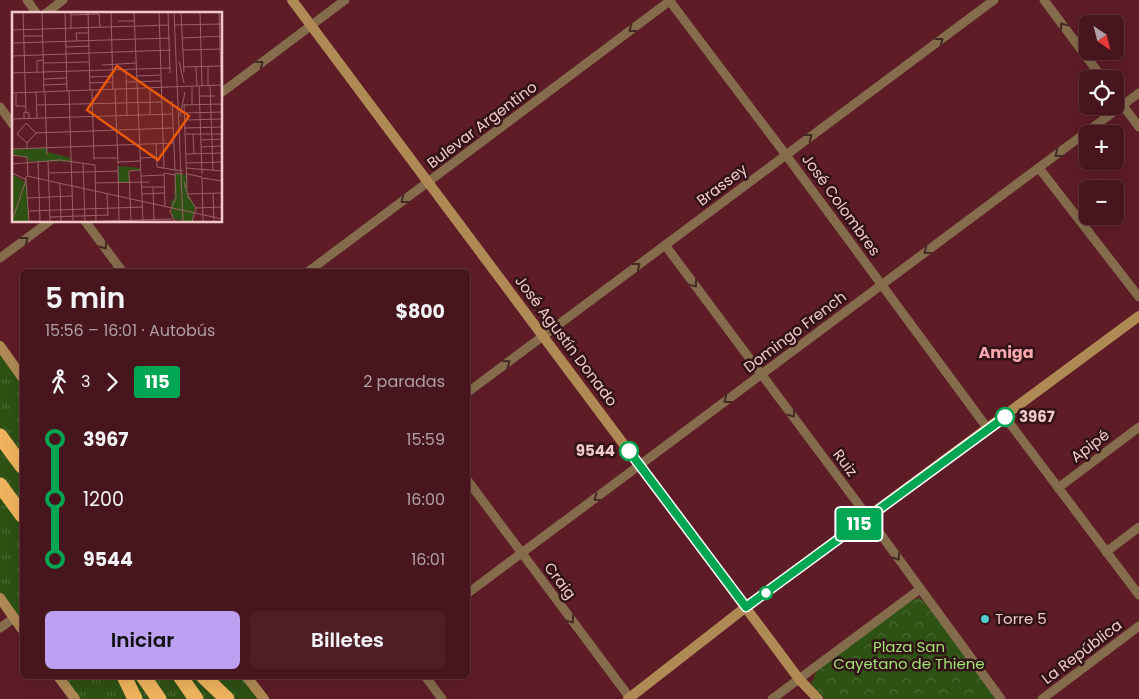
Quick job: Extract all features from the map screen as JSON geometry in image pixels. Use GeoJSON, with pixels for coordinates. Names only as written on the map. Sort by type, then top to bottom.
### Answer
{"type":"FeatureCollection","features":[{"type":"Feature","properties":{"kind":"highway"},"geometry":{"type":"LineString","coordinates":[[0,436],[20,463]]}},
{"type":"Feature","properties":{"kind":"highway"},"geometry":{"type":"LineString","coordinates":[[0,485],[20,512]]}},
{"type":"Feature","properties":{"kind":"highway"},"geometry":{"type":"LineString","coordinates":[[125,679],[135,699]]}},
{"type":"Feature","properties":{"kind":"highway"},"geometry":{"type":"LineString","coordinates":[[144,679],[160,699]]}},
{"type":"Feature","properties":{"kind":"highway"},"geometry":{"type":"LineString","coordinates":[[182,679],[196,699]]}},
{"type":"Feature","properties":{"kind":"highway"},"geometry":{"type":"LineString","coordinates":[[205,679],[227,699]]}},
{"type":"Feature","properties":{"kind":"street"},"geometry":{"type":"LineString","coordinates":[[27,0],[36,12]]}},
{"type":"Feature","properties":{"kind":"street"},"geometry":{"type":"LineString","coordinates":[[48,12],[63,0]]}},
{"type":"Feature","properties":{"kind":"street","name":"José Agustín Donado"},"geometry":{"type":"LineString","coordinates":[[292,0],[799,679],[818,699]]}},
{"type":"Feature","properties":{"kind":"street"},"geometry":{"type":"LineString","coordinates":[[222,92],[345,0]]}},
{"type":"Feature","properties":{"kind":"street","name":"José Colombres"},"geometry":{"type":"LineString","coordinates":[[670,0],[988,429]]}},
{"type":"Feature","properties":{"kind":"street","name":"Bulevar Argentino"},"geometry":{"type":"LineString","coordinates":[[313,269],[670,0]]}},
{"type":"Feature","properties":{"kind":"street","name":"Brassey"},"geometry":{"type":"LineString","coordinates":[[470,391],[994,0]]}},
{"type":"Feature","properties":{"kind":"street"},"geometry":{"type":"LineString","coordinates":[[1044,0],[1096,70]]}},
{"type":"Feature","properties":{"kind":"street","name":"Domingo French"},"geometry":{"type":"LineString","coordinates":[[1124,104],[1139,93]]}},
{"type":"Feature","properties":{"kind":"street"},"geometry":{"type":"LineString","coordinates":[[0,108],[12,123]]}},
{"type":"Feature","properties":{"kind":"street"},"geometry":{"type":"LineString","coordinates":[[1124,108],[1139,128]]}},
{"type":"Feature","properties":{"kind":"street","name":"Domingo French"},"geometry":{"type":"LineString","coordinates":[[470,591],[1109,115]]}},
{"type":"Feature","properties":{"kind":"street"},"geometry":{"type":"LineString","coordinates":[[1039,168],[1139,297]]}},
{"type":"Feature","properties":{"kind":"street"},"geometry":{"type":"LineString","coordinates":[[0,258],[49,222]]}},
{"type":"Feature","properties":{"kind":"street"},"geometry":{"type":"LineString","coordinates":[[86,222],[121,269]]}},
{"type":"Feature","properties":{"kind":"street","name":"Ruiz"},"geometry":{"type":"LineString","coordinates":[[664,245],[762,374],[1001,699]]}},
{"type":"Feature","properties":{"kind":"street"},"geometry":{"type":"LineString","coordinates":[[629,698],[746,607],[1139,316]]}},
{"type":"Feature","properties":{"kind":"street"},"geometry":{"type":"LineString","coordinates":[[0,346],[20,374]]}},
{"type":"Feature","properties":{"kind":"street"},"geometry":{"type":"LineString","coordinates":[[1005,417],[1139,595]]}},
{"type":"Feature","properties":{"kind":"street","name":"Apipé"},"geometry":{"type":"LineString","coordinates":[[1058,488],[1139,427]]}},
{"type":"Feature","properties":{"kind":"street","name":"Craig"},"geometry":{"type":"LineString","coordinates":[[470,484],[629,698]]}},
{"type":"Feature","properties":{"kind":"street"},"geometry":{"type":"LineString","coordinates":[[1106,552],[1139,528]]}},
{"type":"Feature","properties":{"kind":"street"},"geometry":{"type":"LineString","coordinates":[[772,699],[920,589]]}},
{"type":"Feature","properties":{"kind":"street"},"geometry":{"type":"LineString","coordinates":[[0,598],[20,626]]}},
{"type":"Feature","properties":{"kind":"street"},"geometry":{"type":"LineString","coordinates":[[0,628],[14,618]]}},
{"type":"Feature","properties":{"kind":"street","name":"La República"},"geometry":{"type":"LineString","coordinates":[[1042,699],[1139,626]]}},
{"type":"Feature","properties":{"kind":"street"},"geometry":{"type":"LineString","coordinates":[[60,679],[72,698]]}},
{"type":"Feature","properties":{"kind":"street"},"geometry":{"type":"LineString","coordinates":[[248,679],[264,699]]}},
{"type":"Feature","properties":{"kind":"street"},"geometry":{"type":"LineString","coordinates":[[427,679],[442,699]]}},
{"type":"Feature","properties":{"kind":"green space"},"geometry":{"type":"Polygon","coordinates":[[[0,346],[20,374],[20,626],[0,598],[0,346]]]}},
{"type":"Feature","properties":{"kind":"green space","name":"Plaza San Cayetano de Thiene"},"geometry":{"type":"Polygon","coordinates":[[[919,598],[927,604],[997,699],[825,699],[811,684],[817,670],[909,601],[919,598]]]}},
{"type":"Feature","properties":{"kind":"green space"},"geometry":{"type":"Polygon","coordinates":[[[60,679],[248,679],[264,699],[75,699],[60,679]]]}},
{"type":"Feature","properties":{"kind":"bus line","name":"115"},"geometry":{"type":"LineString","coordinates":[[629,451],[746,607],[1005,417]]}},
{"type":"Feature","properties":{"kind":"place","name":"3967"},"geometry":{"type":"Point","coordinates":[1005,417]}},
{"type":"Feature","properties":{"kind":"place","name":"9544"},"geometry":{"type":"Point","coordinates":[629,451]}},
{"type":"Feature","properties":{"kind":"place","name":"Torre 5"},"geometry":{"type":"Point","coordinates":[985,619]}},
{"type":"Feature","properties":{"kind":"district","name":"Amiga"},"geometry":{"type":"Point","coordinates":[1006,352]}}]}
